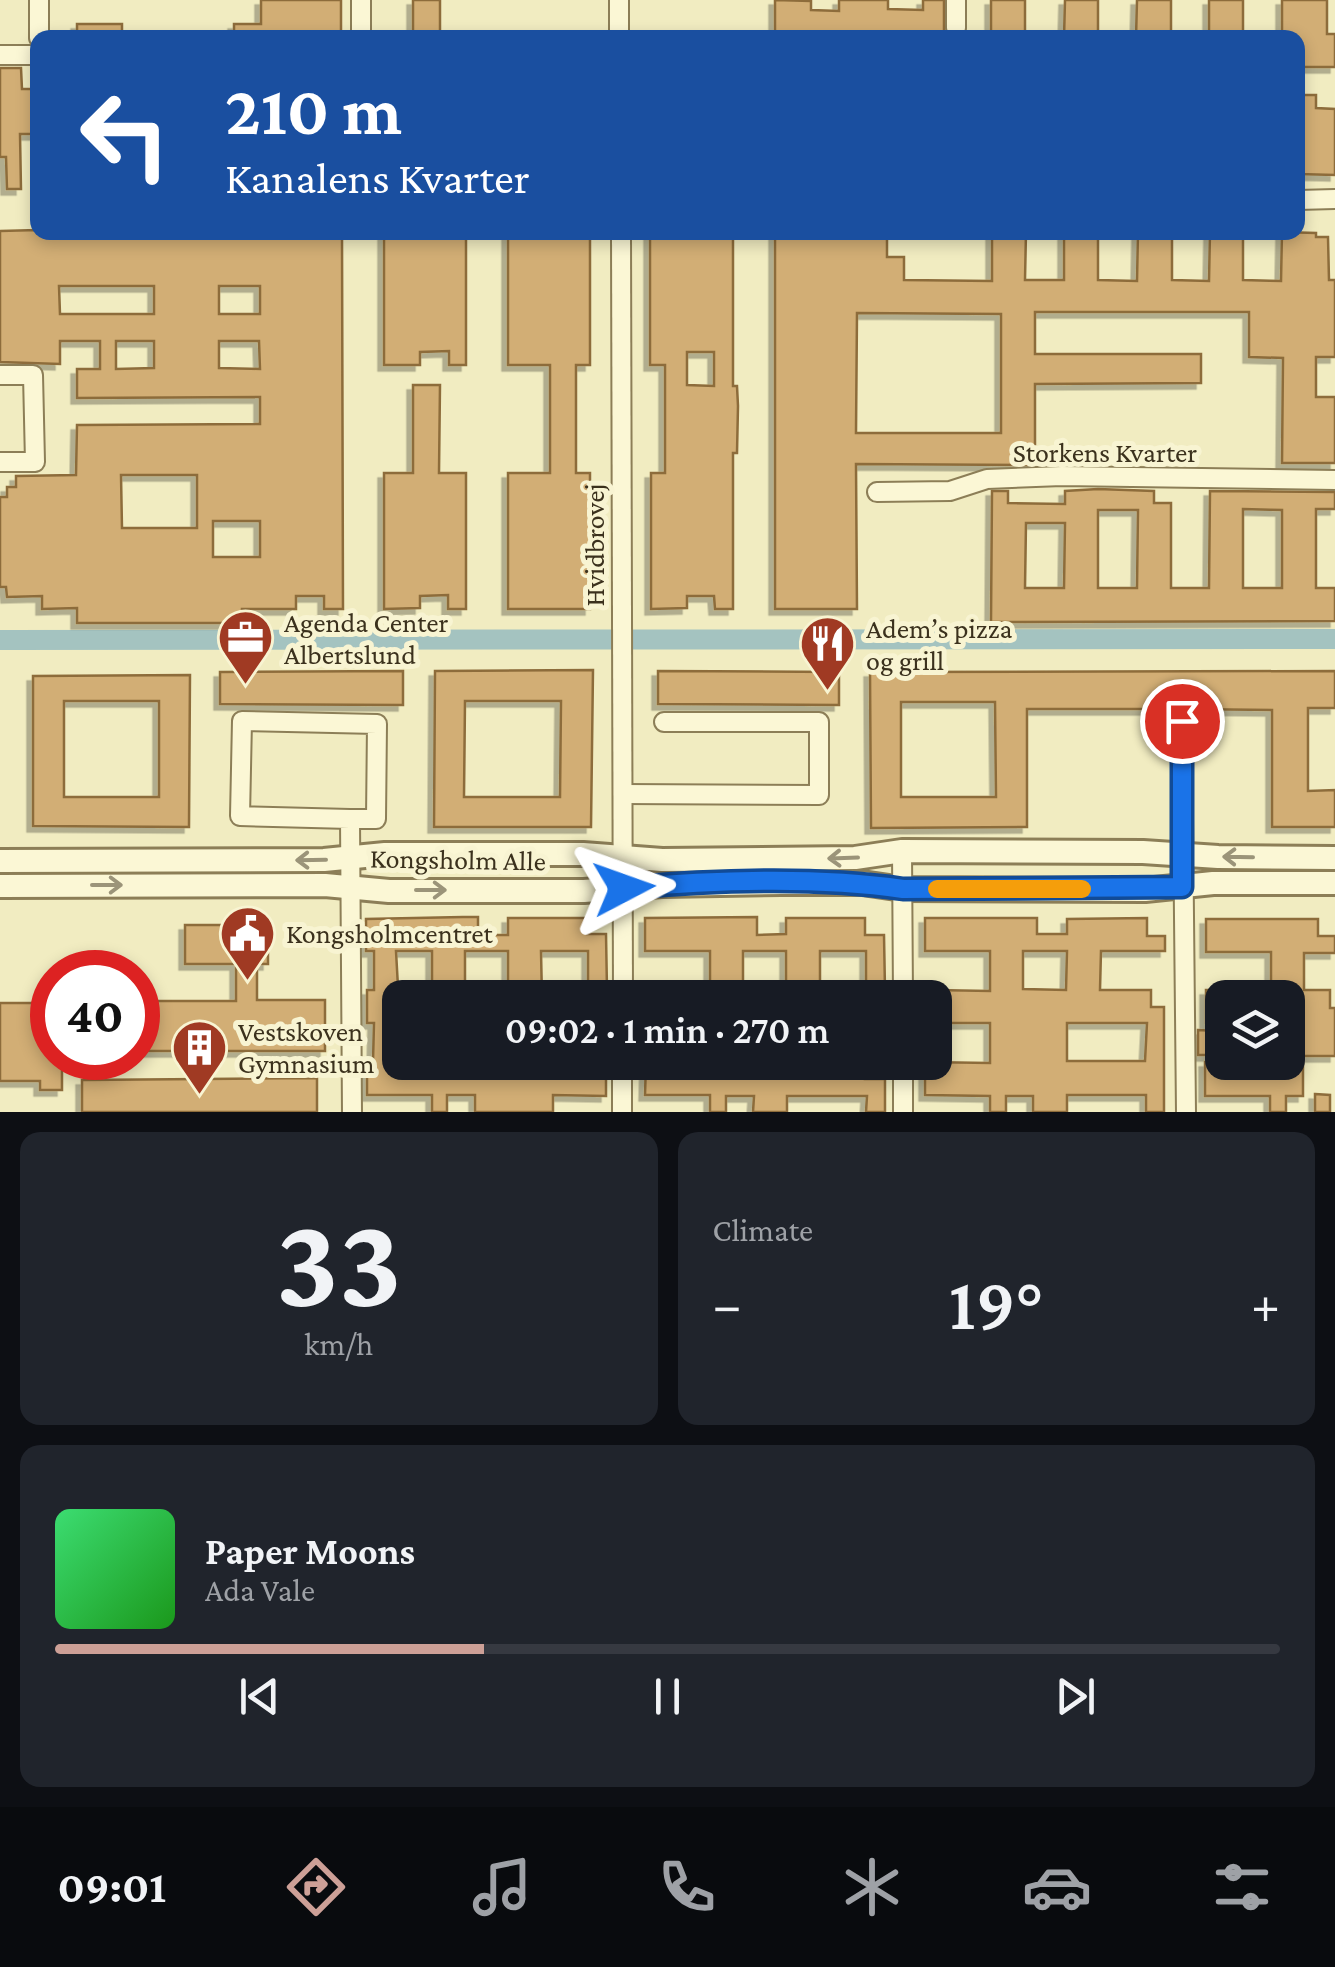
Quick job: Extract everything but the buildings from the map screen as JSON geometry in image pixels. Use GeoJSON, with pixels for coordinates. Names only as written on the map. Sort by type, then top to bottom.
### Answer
{"type":"FeatureCollection","features":[{"type":"Feature","properties":{"kind":"street"},"geometry":{"type":"LineString","coordinates":[[39,0],[39,30]]}},
{"type":"Feature","properties":{"kind":"street"},"geometry":{"type":"LineString","coordinates":[[361,0],[361,30]]}},
{"type":"Feature","properties":{"kind":"street"},"geometry":{"type":"LineString","coordinates":[[619,0],[619,30]]}},
{"type":"Feature","properties":{"kind":"street"},"geometry":{"type":"LineString","coordinates":[[956,0],[956,28]]}},
{"type":"Feature","properties":{"kind":"street"},"geometry":{"type":"LineString","coordinates":[[0,55],[30,55]]}},
{"type":"Feature","properties":{"kind":"street"},"geometry":{"type":"LineString","coordinates":[[1305,200],[1335,199]]}},
{"type":"Feature","properties":{"kind":"street","name":"Hvidbrovej"},"geometry":{"type":"LineString","coordinates":[[620,240],[622,980]]}},
{"type":"Feature","properties":{"kind":"street"},"geometry":{"type":"LineString","coordinates":[[0,374],[33,374],[35,462],[0,462]]}},
{"type":"Feature","properties":{"kind":"street","name":"Storkens Kvarter"},"geometry":{"type":"LineString","coordinates":[[877,492],[950,491],[987,479],[1062,476],[1335,480]]}},
{"type":"Feature","properties":{"kind":"street"},"geometry":{"type":"LineString","coordinates":[[242,721],[377,724],[376,818],[350,819],[240,816],[242,721]]}},
{"type":"Feature","properties":{"kind":"street"},"geometry":{"type":"LineString","coordinates":[[1182,721],[1186,1112]]}},
{"type":"Feature","properties":{"kind":"street"},"geometry":{"type":"LineString","coordinates":[[622,794],[819,795],[820,722],[664,722]]}},
{"type":"Feature","properties":{"kind":"street"},"geometry":{"type":"LineString","coordinates":[[350,819],[352,1112]]}},
{"type":"Feature","properties":{"kind":"street"},"geometry":{"type":"LineString","coordinates":[[902,852],[903,980]]}},
{"type":"Feature","properties":{"kind":"street","name":"Kongsholm Alle"},"geometry":{"type":"LineString","coordinates":[[0,860],[324,860],[385,854],[583,854],[662,860],[854,858],[902,852],[1335,858]]}},
{"type":"Feature","properties":{"kind":"street","name":"Kongsholm Alle"},"geometry":{"type":"LineString","coordinates":[[0,886],[584,892],[797,882],[862,883],[903,889],[1335,883]]}},
{"type":"Feature","properties":{"kind":"street"},"geometry":{"type":"LineString","coordinates":[[622,1080],[622,1112]]}},
{"type":"Feature","properties":{"kind":"street"},"geometry":{"type":"LineString","coordinates":[[904,1080],[904,1112]]}},
{"type":"Feature","properties":{"kind":"waterway"},"geometry":{"type":"LineString","coordinates":[[0,640],[1335,639]]}},
{"type":"Feature","properties":{"kind":"slow traffic"},"geometry":{"type":"LineString","coordinates":[[937,889],[1082,889]]}},
{"type":"Feature","properties":{"kind":"place","name":"Agenda Center Albertslund"},"geometry":{"type":"Point","coordinates":[245,687]}},
{"type":"Feature","properties":{"kind":"place","name":"Adem’s pizza og grill"},"geometry":{"type":"Point","coordinates":[827,693]}},
{"type":"Feature","properties":{"kind":"place","name":"Kongsholmcentret"},"geometry":{"type":"Point","coordinates":[247,982]}},
{"type":"Feature","properties":{"kind":"place","name":"Vestskoven Gymnasium"},"geometry":{"type":"Point","coordinates":[199,1096]}},
{"type":"Feature","properties":{"kind":"route"},"geometry":{"type":"LineString","coordinates":[[624,888],[781,882],[862,883],[903,889],[1182,887],[1182,721]]}}]}
